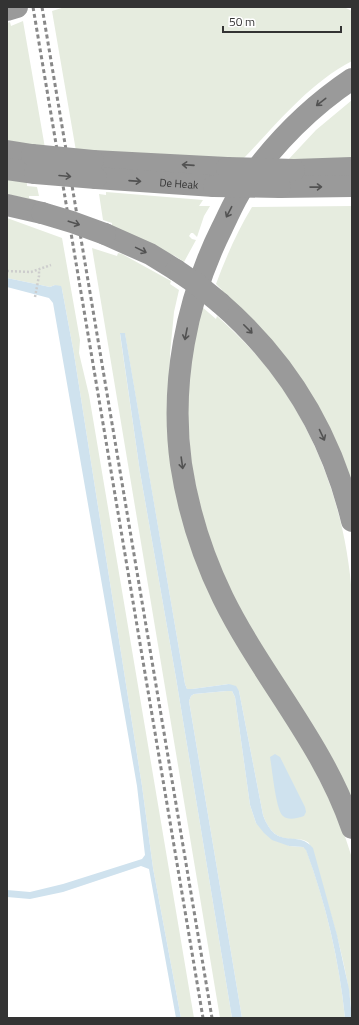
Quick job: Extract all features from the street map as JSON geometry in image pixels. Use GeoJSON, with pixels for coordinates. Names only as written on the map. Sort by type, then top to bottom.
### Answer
{"type":"FeatureCollection","features":[{"type":"Feature","properties":{"kind":"highway"},"geometry":{"type":"LineString","coordinates":[[7,10],[12,7]]}},
{"type":"Feature","properties":{"kind":"highway"},"geometry":{"type":"LineString","coordinates":[[7,10],[17,7]]}},
{"type":"Feature","properties":{"kind":"highway"},"geometry":{"type":"LineString","coordinates":[[352,79],[315,107],[294,127],[243,187],[230,210],[213,247],[193,302],[182,355],[178,411],[181,463],[186,494],[201,546],[212,573],[236,623],[308,736],[325,766],[352,828]]}},
{"type":"Feature","properties":{"kind":"highway","name":"De Heak"},"geometry":{"type":"LineString","coordinates":[[7,151],[33,164]]}},
{"type":"Feature","properties":{"kind":"highway","name":"De Heak"},"geometry":{"type":"LineString","coordinates":[[7,169],[33,164],[95,170],[214,186],[352,186]]}},
{"type":"Feature","properties":{"kind":"highway","name":"De Heak"},"geometry":{"type":"LineString","coordinates":[[95,170],[227,168],[294,170],[352,168]]}},
{"type":"Feature","properties":{"kind":"highway"},"geometry":{"type":"LineString","coordinates":[[7,205],[42,213],[78,224],[106,234],[150,254],[198,285],[220,302],[260,341],[282,368],[300,394],[314,418],[330,452],[344,490],[352,521]]}},
{"type":"Feature","properties":{"kind":"path"},"geometry":{"type":"LineString","coordinates":[[7,271],[25,272],[38,270],[51,265]]}},
{"type":"Feature","properties":{"kind":"path"},"geometry":{"type":"LineString","coordinates":[[35,296],[39,276],[38,270]]}},
{"type":"Feature","properties":{"kind":"shaded area"},"geometry":{"type":"Polygon","coordinates":[[[65,7],[344,7],[352,11],[352,61],[336,70],[307,93],[243,159],[76,151],[52,11],[65,7]]]}},
{"type":"Feature","properties":{"kind":"shaded area"},"geometry":{"type":"Polygon","coordinates":[[[23,21],[45,148],[7,146],[7,23],[10,22],[11,26],[23,21]]]}},
{"type":"Feature","properties":{"kind":"shaded area"},"geometry":{"type":"Polygon","coordinates":[[[352,100],[352,162],[287,161],[316,130],[352,100]]]}},
{"type":"Feature","properties":{"kind":"shaded area"},"geometry":{"type":"Polygon","coordinates":[[[7,176],[27,179],[27,186],[37,187],[39,196],[29,196],[29,198],[36,201],[7,194],[7,176]]]}},
{"type":"Feature","properties":{"kind":"shaded area"},"geometry":{"type":"Polygon","coordinates":[[[106,192],[203,200],[199,206],[210,206],[204,216],[197,237],[193,233],[189,236],[196,240],[184,262],[175,256],[111,228],[112,223],[103,220],[99,194],[106,195],[106,192]]]}},
{"type":"Feature","properties":{"kind":"shaded area"},"geometry":{"type":"Polygon","coordinates":[[[352,206],[352,488],[222,294],[222,290],[216,284],[232,245],[252,207],[352,206]]]}},
{"type":"Feature","properties":{"kind":"shaded area"},"geometry":{"type":"Polygon","coordinates":[[[7,218],[62,238],[80,340],[79,353],[89,395],[194,1018],[181,1018],[153,868],[142,786],[74,354],[62,289],[55,285],[50,287],[7,278],[7,218]]]}},
{"type":"Feature","properties":{"kind":"shaded area"},"geometry":{"type":"Polygon","coordinates":[[[92,248],[117,256],[118,253],[122,254],[171,281],[170,284],[179,290],[174,312],[170,354],[169,411],[172,464],[303,747],[340,821],[352,858],[352,1014],[340,949],[309,843],[307,841],[285,838],[276,835],[267,825],[263,815],[239,691],[229,684],[187,689],[185,684],[125,334],[120,334],[140,472],[176,678],[232,1018],[220,1018],[92,248]]]}},
{"type":"Feature","properties":{"kind":"shaded area"},"geometry":{"type":"Polygon","coordinates":[[[201,306],[216,319],[217,316],[246,344],[273,375],[290,399],[317,452],[337,509],[349,567],[352,597],[352,802],[244,618],[220,569],[202,516],[191,462],[187,411],[191,357],[201,306]]]}},
{"type":"Feature","properties":{"kind":"shaded area"},"geometry":{"type":"Polygon","coordinates":[[[232,691],[235,697],[250,805],[256,823],[289,846],[303,847],[306,849],[320,890],[331,932],[345,1018],[242,1018],[189,701],[191,696],[194,694],[232,691]]]}},
{"type":"Feature","properties":{"kind":"water"},"geometry":{"type":"Polygon","coordinates":[[[7,278],[50,287],[55,285],[61,286],[62,289],[74,354],[142,786],[153,868],[181,1018],[176,1018],[149,869],[141,866],[63,892],[30,899],[7,897],[7,890],[30,892],[63,884],[142,859],[145,855],[137,786],[53,303],[49,298],[7,287],[7,278]]]}},
{"type":"Feature","properties":{"kind":"water"},"geometry":{"type":"Polygon","coordinates":[[[120,333],[125,333],[185,684],[187,689],[192,689],[229,684],[236,686],[239,691],[263,815],[274,833],[281,837],[307,842],[313,848],[337,935],[349,989],[352,1018],[345,1018],[331,932],[320,891],[306,850],[303,847],[289,846],[272,840],[256,823],[250,805],[235,697],[232,691],[227,691],[194,694],[191,696],[189,701],[242,1018],[232,1018],[176,678],[140,472],[120,333]]]}},
{"type":"Feature","properties":{"kind":"water"},"geometry":{"type":"Polygon","coordinates":[[[275,754],[280,757],[305,807],[306,812],[304,816],[293,819],[285,818],[278,806],[270,757],[275,754]]]}},
{"type":"Feature","properties":{"kind":"railway"},"geometry":{"type":"LineString","coordinates":[[33,7],[203,1018]]}},
{"type":"Feature","properties":{"kind":"railway"},"geometry":{"type":"LineString","coordinates":[[42,7],[212,1018]]}}]}
